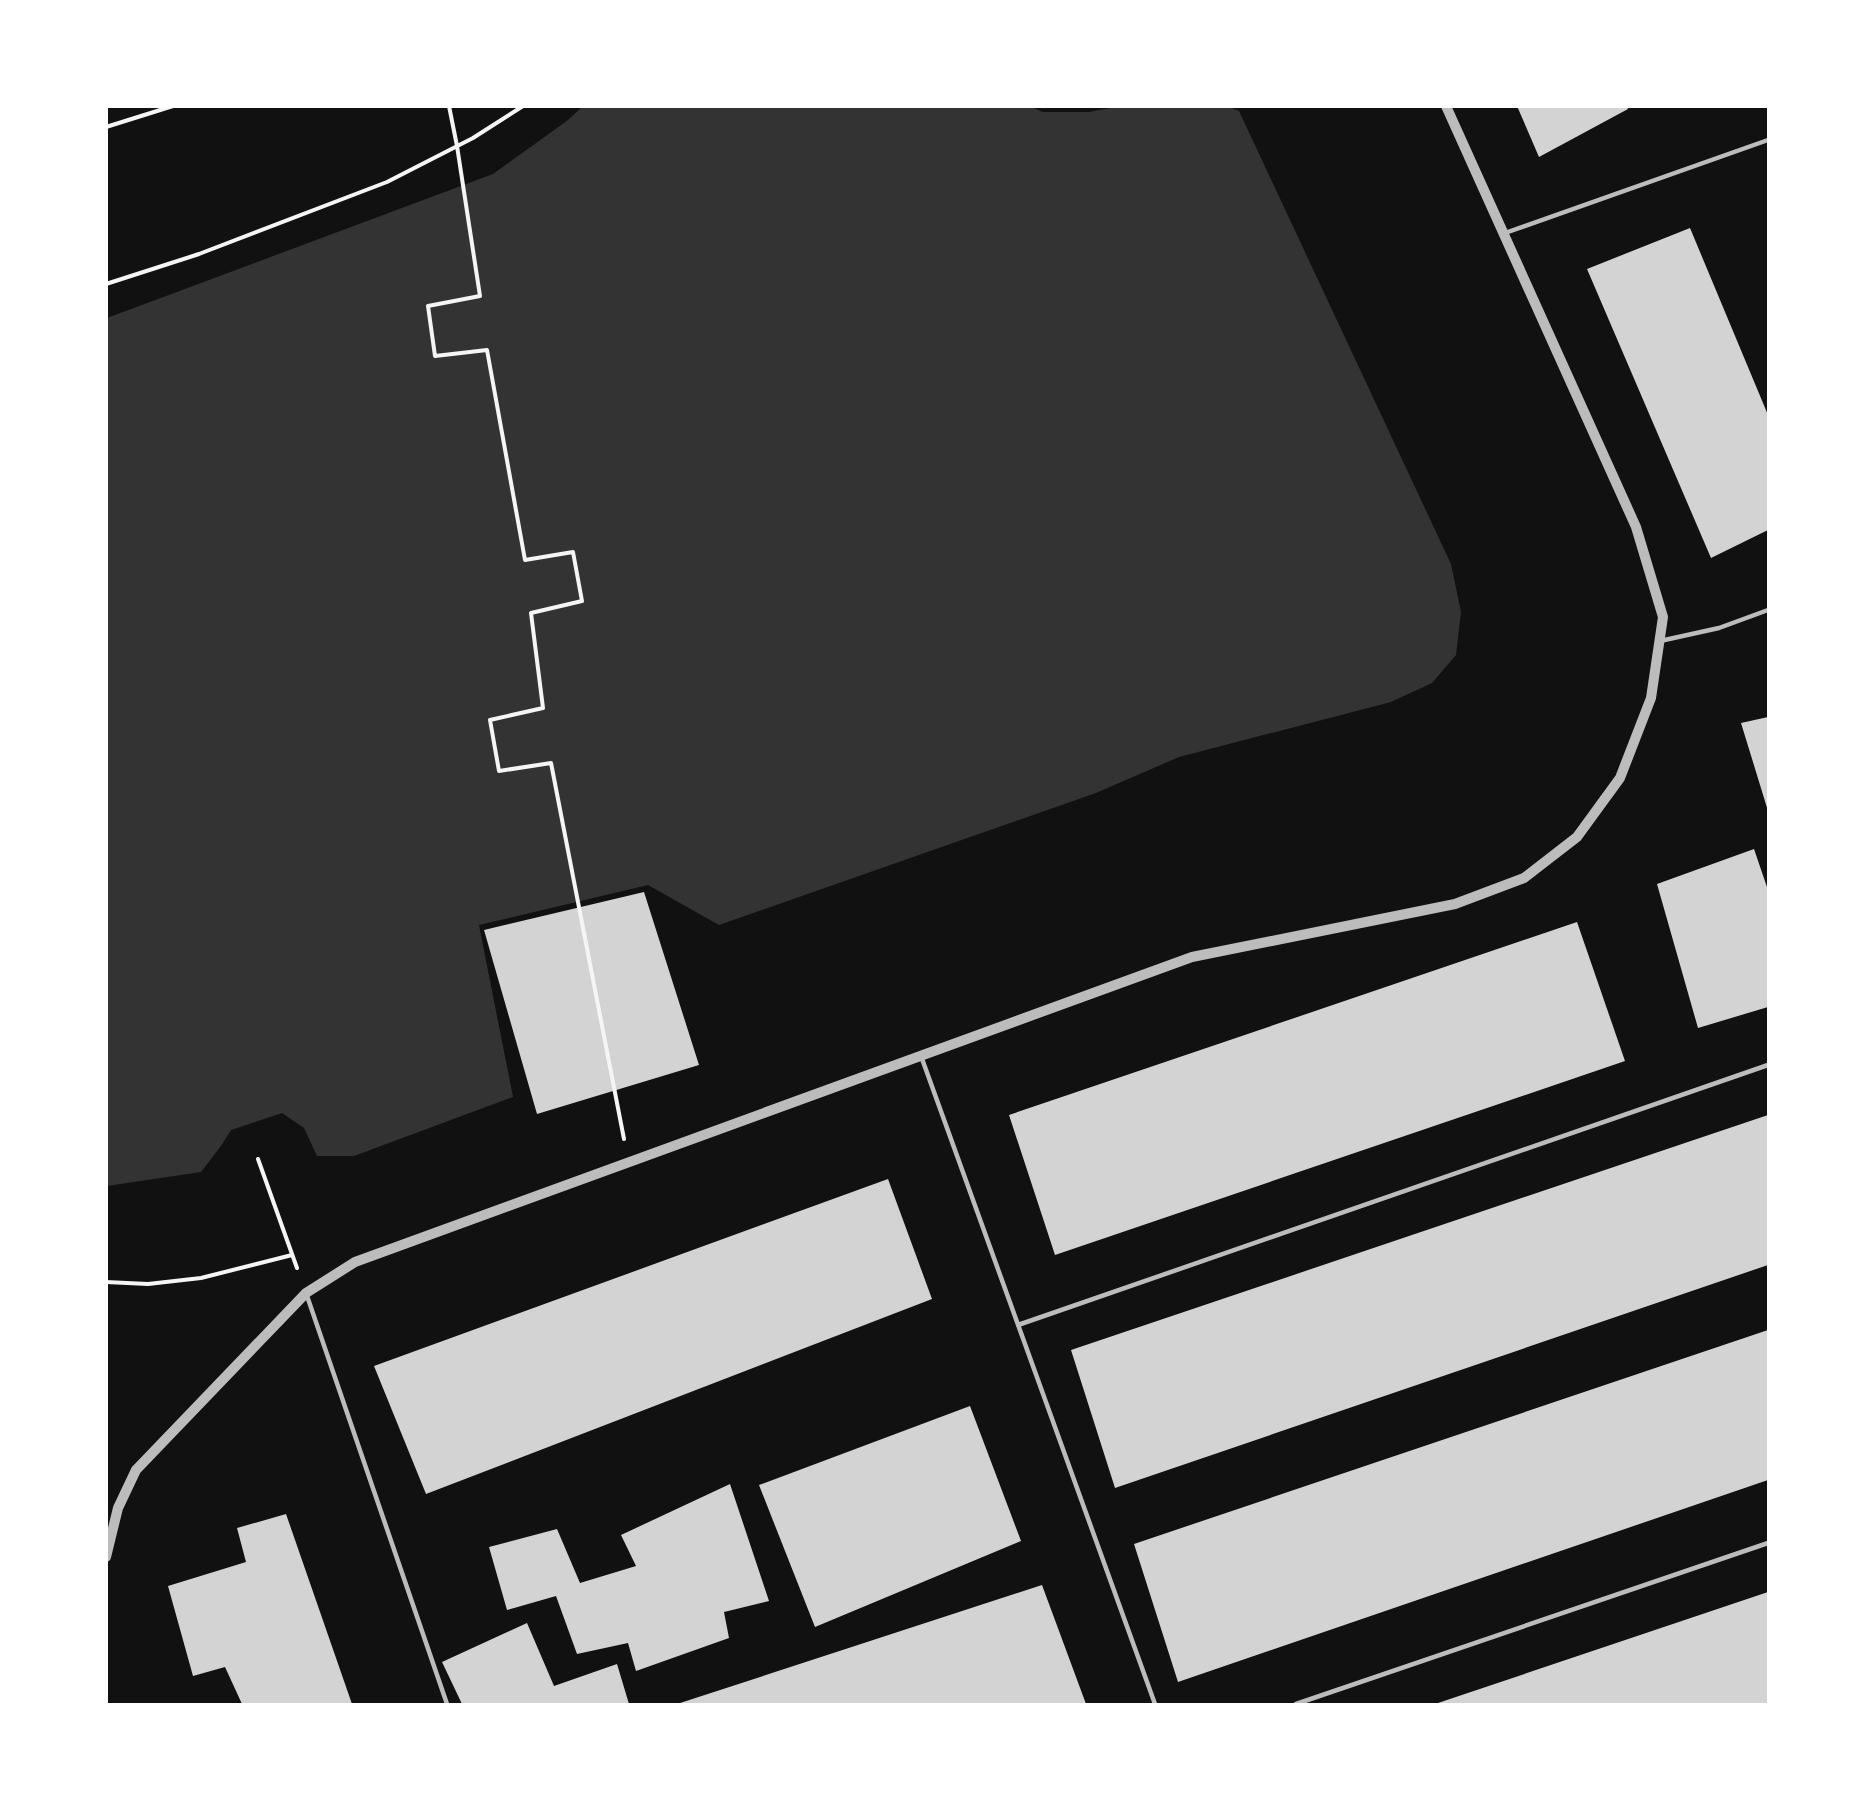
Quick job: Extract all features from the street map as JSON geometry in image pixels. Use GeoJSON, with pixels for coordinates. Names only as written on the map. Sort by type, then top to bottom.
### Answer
{"type":"FeatureCollection","features":[{"type":"Feature","properties":{"kind":"street"},"geometry":{"type":"LineString","coordinates":[[106,1557],[118,1508],[135,1470],[306,1293],[355,1262],[1192,957],[1455,904],[1524,878],[1577,837],[1620,778],[1651,698],[1663,617],[1636,527],[1446,106]]}},
{"type":"Feature","properties":{"kind":"lane"},"geometry":{"type":"LineString","coordinates":[[1503,234],[1768,140]]}},
{"type":"Feature","properties":{"kind":"lane"},"geometry":{"type":"LineString","coordinates":[[1659,641],[1719,628],[1768,610]]}},
{"type":"Feature","properties":{"kind":"lane"},"geometry":{"type":"LineString","coordinates":[[921,1056],[1155,1704]]}},
{"type":"Feature","properties":{"kind":"lane"},"geometry":{"type":"LineString","coordinates":[[1018,1325],[1768,1065]]}},
{"type":"Feature","properties":{"kind":"lane"},"geometry":{"type":"LineString","coordinates":[[306,1293],[447,1704]]}},
{"type":"Feature","properties":{"kind":"lane"},"geometry":{"type":"LineString","coordinates":[[1296,1704],[1768,1543]]}},
{"type":"Feature","properties":{"kind":"path"},"geometry":{"type":"LineString","coordinates":[[106,127],[173,106]]}},
{"type":"Feature","properties":{"kind":"path"},"geometry":{"type":"LineString","coordinates":[[449,106],[480,296],[428,306],[435,356],[487,350],[525,560],[573,552],[582,601],[531,613],[543,708],[490,720],[499,771],[551,763],[628,1163]]}},
{"type":"Feature","properties":{"kind":"path"},"geometry":{"type":"LineString","coordinates":[[106,284],[198,254],[387,182],[457,146],[523,106]]}},
{"type":"Feature","properties":{"kind":"path"},"geometry":{"type":"LineString","coordinates":[[258,1159],[306,1293]]}},
{"type":"Feature","properties":{"kind":"path"},"geometry":{"type":"LineString","coordinates":[[106,1282],[148,1284],[201,1278],[292,1255]]}},
{"type":"Feature","properties":{"kind":"shaded area"},"geometry":{"type":"Polygon","coordinates":[[[1029,106],[1043,112],[1089,112],[1120,106],[1227,106],[1239,111],[1451,564],[1461,612],[1456,655],[1432,683],[1391,702],[1179,757],[1096,793],[719,925],[648,885],[479,925],[513,1097],[354,1156],[317,1156],[304,1128],[282,1113],[231,1130],[201,1172],[107,1186],[107,318],[493,174],[568,120],[582,107],[1029,106]]]}},
{"type":"Feature","properties":{"kind":"building"},"geometry":{"type":"Polygon","coordinates":[[[1517,106],[1627,106],[1628,109],[1539,157],[1517,106]]]}},
{"type":"Feature","properties":{"kind":"building"},"geometry":{"type":"Polygon","coordinates":[[[1690,228],[1768,415],[1768,530],[1711,558],[1587,269],[1690,228]]]}},
{"type":"Feature","properties":{"kind":"building"},"geometry":{"type":"Polygon","coordinates":[[[1768,717],[1768,811],[1741,723],[1768,717]]]}},
{"type":"Feature","properties":{"kind":"building"},"geometry":{"type":"Polygon","coordinates":[[[1754,849],[1768,890],[1768,1007],[1698,1028],[1657,884],[1754,849]]]}},
{"type":"Feature","properties":{"kind":"building"},"geometry":{"type":"Polygon","coordinates":[[[644,892],[699,1065],[537,1114],[484,930],[644,892]]]}},
{"type":"Feature","properties":{"kind":"building"},"geometry":{"type":"Polygon","coordinates":[[[1577,922],[1625,1061],[1055,1255],[1009,1115],[1577,922]]]}},
{"type":"Feature","properties":{"kind":"building"},"geometry":{"type":"Polygon","coordinates":[[[1768,1115],[1768,1265],[1115,1488],[1071,1350],[1768,1115]]]}},
{"type":"Feature","properties":{"kind":"building"},"geometry":{"type":"Polygon","coordinates":[[[888,1179],[932,1299],[426,1494],[374,1366],[888,1179]]]}},
{"type":"Feature","properties":{"kind":"building"},"geometry":{"type":"Polygon","coordinates":[[[1768,1330],[1768,1480],[1178,1682],[1134,1544],[1768,1330]]]}},
{"type":"Feature","properties":{"kind":"building"},"geometry":{"type":"Polygon","coordinates":[[[970,1406],[1021,1541],[815,1627],[759,1485],[970,1406]]]}},
{"type":"Feature","properties":{"kind":"building"},"geometry":{"type":"Polygon","coordinates":[[[730,1484],[769,1601],[724,1612],[729,1638],[636,1671],[628,1643],[577,1654],[556,1596],[507,1610],[489,1547],[557,1529],[580,1583],[636,1566],[621,1535],[730,1484]]]}},
{"type":"Feature","properties":{"kind":"building"},"geometry":{"type":"Polygon","coordinates":[[[286,1514],[352,1704],[242,1704],[225,1667],[193,1676],[168,1586],[246,1562],[237,1528],[286,1514]]]}},
{"type":"Feature","properties":{"kind":"building"},"geometry":{"type":"Polygon","coordinates":[[[1042,1585],[1086,1704],[677,1704],[1042,1585]]]}},
{"type":"Feature","properties":{"kind":"building"},"geometry":{"type":"Polygon","coordinates":[[[1768,1592],[1768,1704],[1435,1704],[1768,1592]]]}},
{"type":"Feature","properties":{"kind":"building"},"geometry":{"type":"Polygon","coordinates":[[[527,1623],[554,1686],[617,1664],[629,1704],[462,1704],[442,1662],[527,1623]]]}}]}
